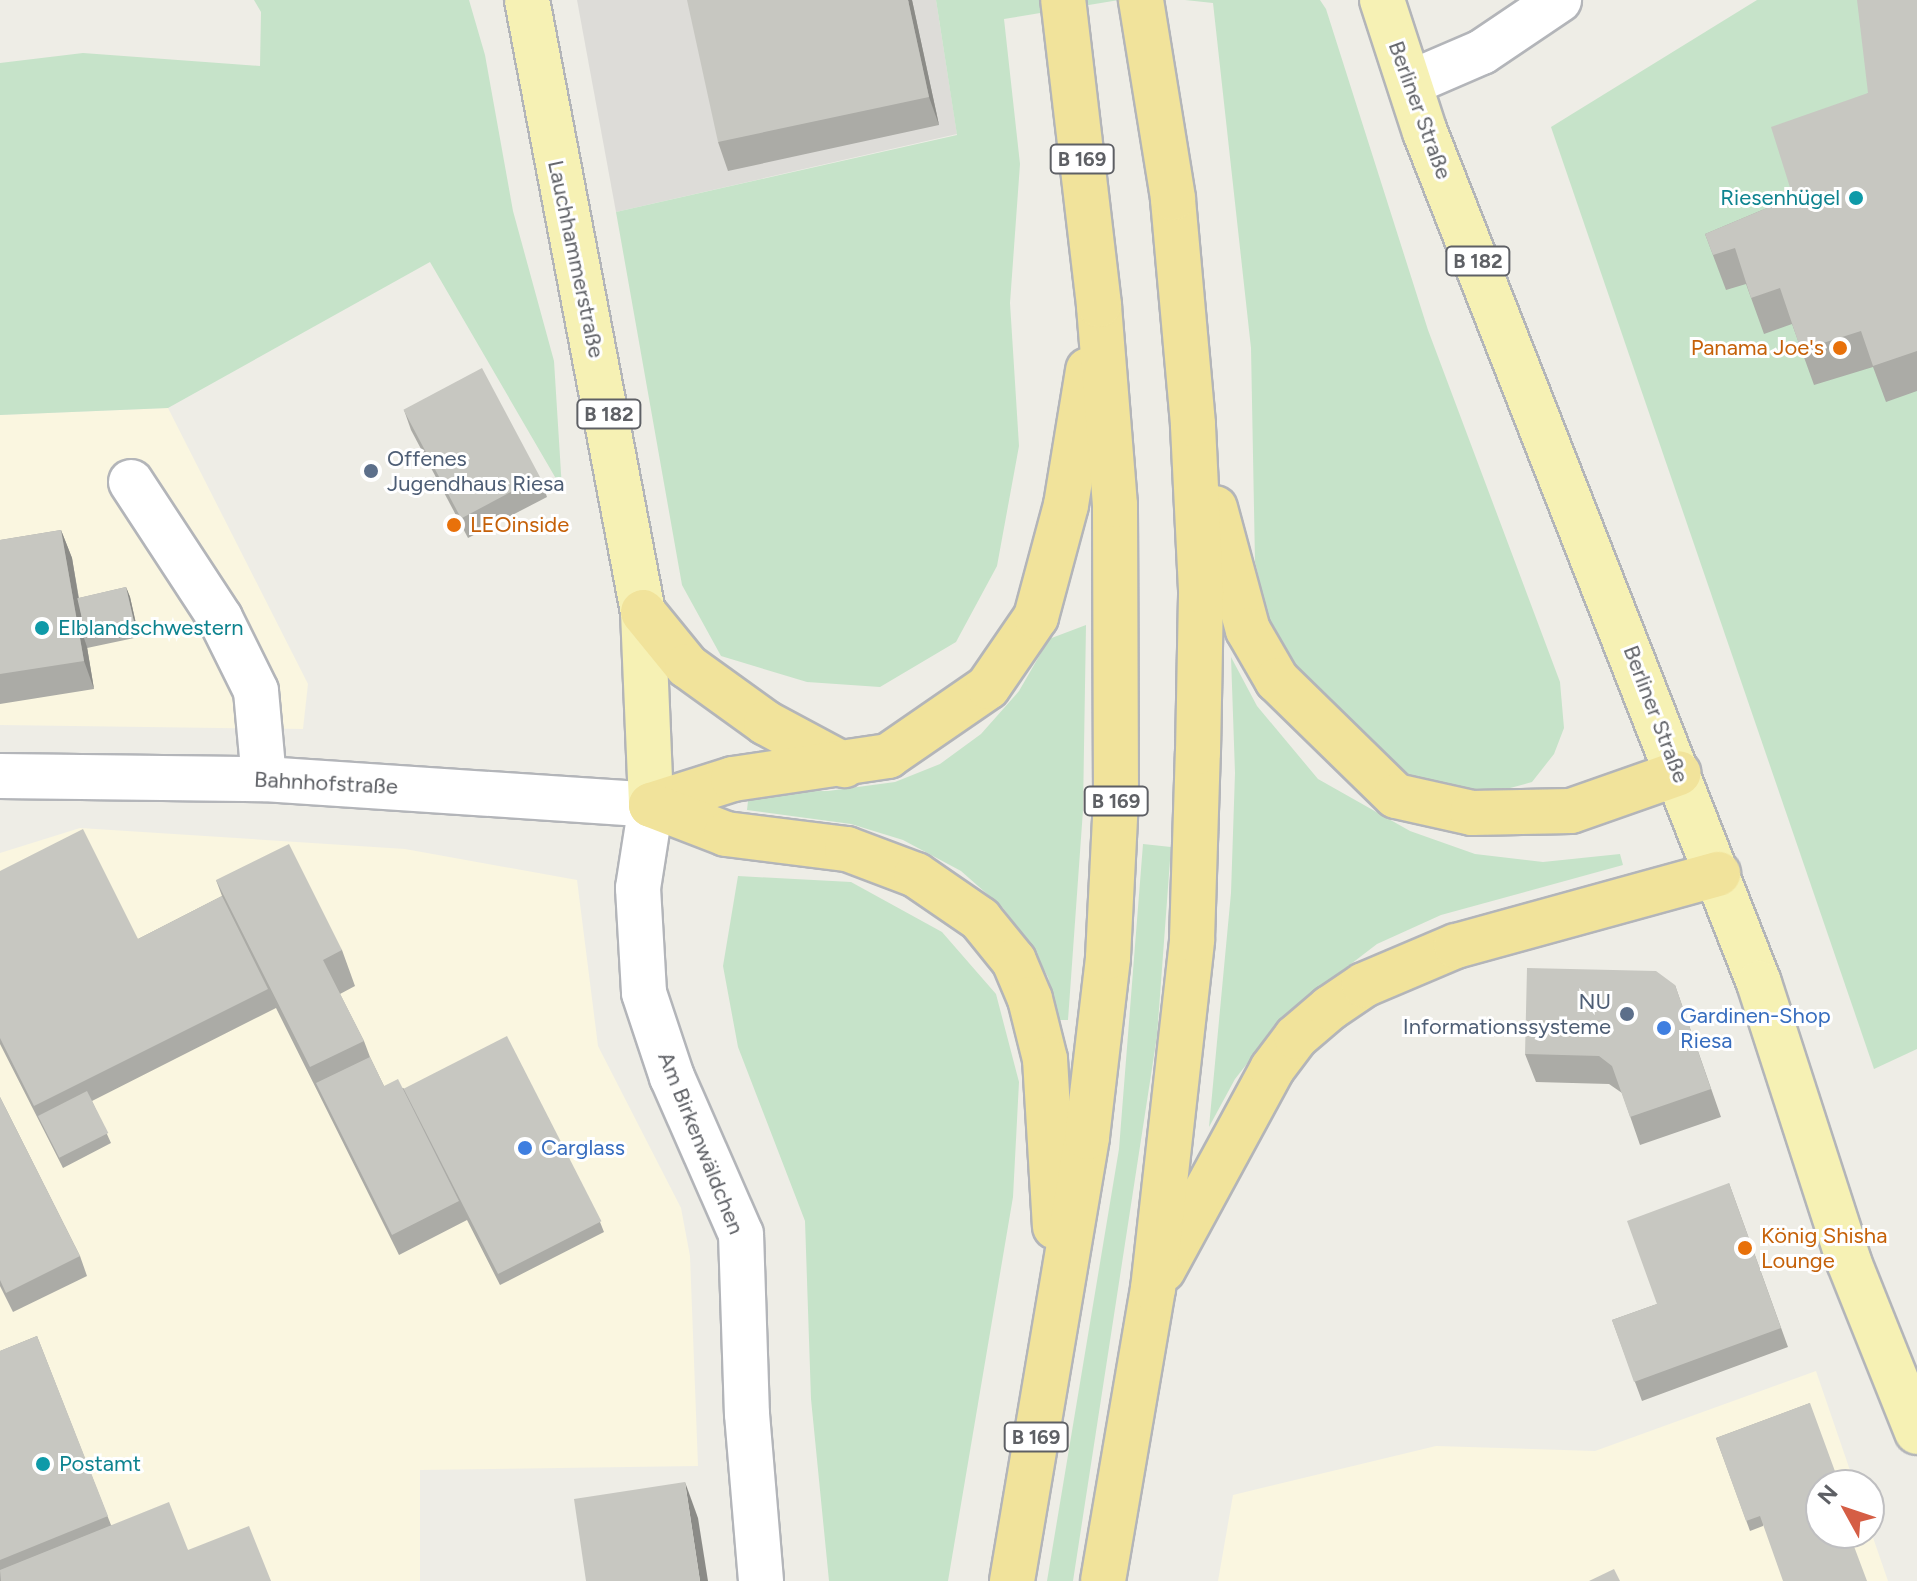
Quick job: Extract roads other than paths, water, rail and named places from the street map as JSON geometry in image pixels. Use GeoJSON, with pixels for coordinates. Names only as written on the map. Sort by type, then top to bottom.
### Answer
{"type":"FeatureCollection","features":[{"type":"Feature","properties":{"kind":"highway"},"geometry":{"type":"LineString","coordinates":[[1103,1581],[1153,1289],[1192,939],[1201,590],[1193,424],[1173,198],[1141,0]]}},
{"type":"Feature","properties":{"kind":"highway","name":"B 169"},"geometry":{"type":"LineString","coordinates":[[1012,1581],[1087,1137],[1101,1017],[1116,797],[1115,505],[1099,305],[1064,6]]}},
{"type":"Feature","properties":{"kind":"highway"},"geometry":{"type":"LineString","coordinates":[[651,805],[733,779],[844,765],[888,756],[988,687],[1036,617],[1066,505],[1099,305]]}},
{"type":"Feature","properties":{"kind":"highway"},"geometry":{"type":"LineString","coordinates":[[1193,424],[1248,630],[1277,680],[1396,796],[1472,813],[1571,811],[1679,773]]}},
{"type":"Feature","properties":{"kind":"highway"},"geometry":{"type":"LineString","coordinates":[[643,612],[687,666],[766,723],[844,765]]}},
{"type":"Feature","properties":{"kind":"highway"},"geometry":{"type":"LineString","coordinates":[[651,805],[726,834],[847,849],[916,875],[980,919],[1014,961],[1030,999],[1045,1059],[1060,1293]]}},
{"type":"Feature","properties":{"kind":"highway"},"geometry":{"type":"LineString","coordinates":[[1153,1289],[1272,1069],[1296,1037],[1330,1008],[1377,978],[1456,946],[1718,874]]}},
{"type":"Feature","properties":{"kind":"main road","name":"Lauchhammerstraße"},"geometry":{"type":"LineString","coordinates":[[527,0],[643,612],[651,805]]}},
{"type":"Feature","properties":{"kind":"main road","name":"Berliner Straße"},"geometry":{"type":"LineString","coordinates":[[1382,0],[1410,83],[1759,983],[1849,1262],[1917,1432]]}},
{"type":"Feature","properties":{"kind":"street"},"geometry":{"type":"LineString","coordinates":[[1410,83],[1482,52],[1559,0]]}},
{"type":"Feature","properties":{"kind":"street"},"geometry":{"type":"LineString","coordinates":[[131,482],[220,618],[256,691],[264,779]]}},
{"type":"Feature","properties":{"kind":"street","name":"Bahnhofstraße"},"geometry":{"type":"LineString","coordinates":[[0,776],[264,779],[651,805]]}},
{"type":"Feature","properties":{"kind":"street","name":"Am Birkenwäldchen"},"geometry":{"type":"LineString","coordinates":[[651,805],[638,888],[644,993],[672,1077],[741,1234],[748,1428],[761,1581]]}},
{"type":"Feature","properties":{"kind":"place","name":"Riesenhügel"},"geometry":{"type":"Point","coordinates":[1856,198]}},
{"type":"Feature","properties":{"kind":"place","name":"Panama Joe's"},"geometry":{"type":"Point","coordinates":[1840,348]}},
{"type":"Feature","properties":{"kind":"place","name":"Offenes Jugendhaus Riesa"},"geometry":{"type":"Point","coordinates":[371,471]}},
{"type":"Feature","properties":{"kind":"place","name":"LEOinside"},"geometry":{"type":"Point","coordinates":[454,525]}},
{"type":"Feature","properties":{"kind":"place","name":"Elblandschwestern"},"geometry":{"type":"Point","coordinates":[42,628]}},
{"type":"Feature","properties":{"kind":"place","name":"NU Informationssysteme"},"geometry":{"type":"Point","coordinates":[1627,1014]}},
{"type":"Feature","properties":{"kind":"place","name":"Gardinen-Shop Riesa"},"geometry":{"type":"Point","coordinates":[1664,1028]}},
{"type":"Feature","properties":{"kind":"place","name":"Carglass"},"geometry":{"type":"Point","coordinates":[525,1148]}},
{"type":"Feature","properties":{"kind":"place","name":"König Shisha Lounge"},"geometry":{"type":"Point","coordinates":[1745,1248]}},
{"type":"Feature","properties":{"kind":"place","name":"Postamt"},"geometry":{"type":"Point","coordinates":[43,1464]}}]}
